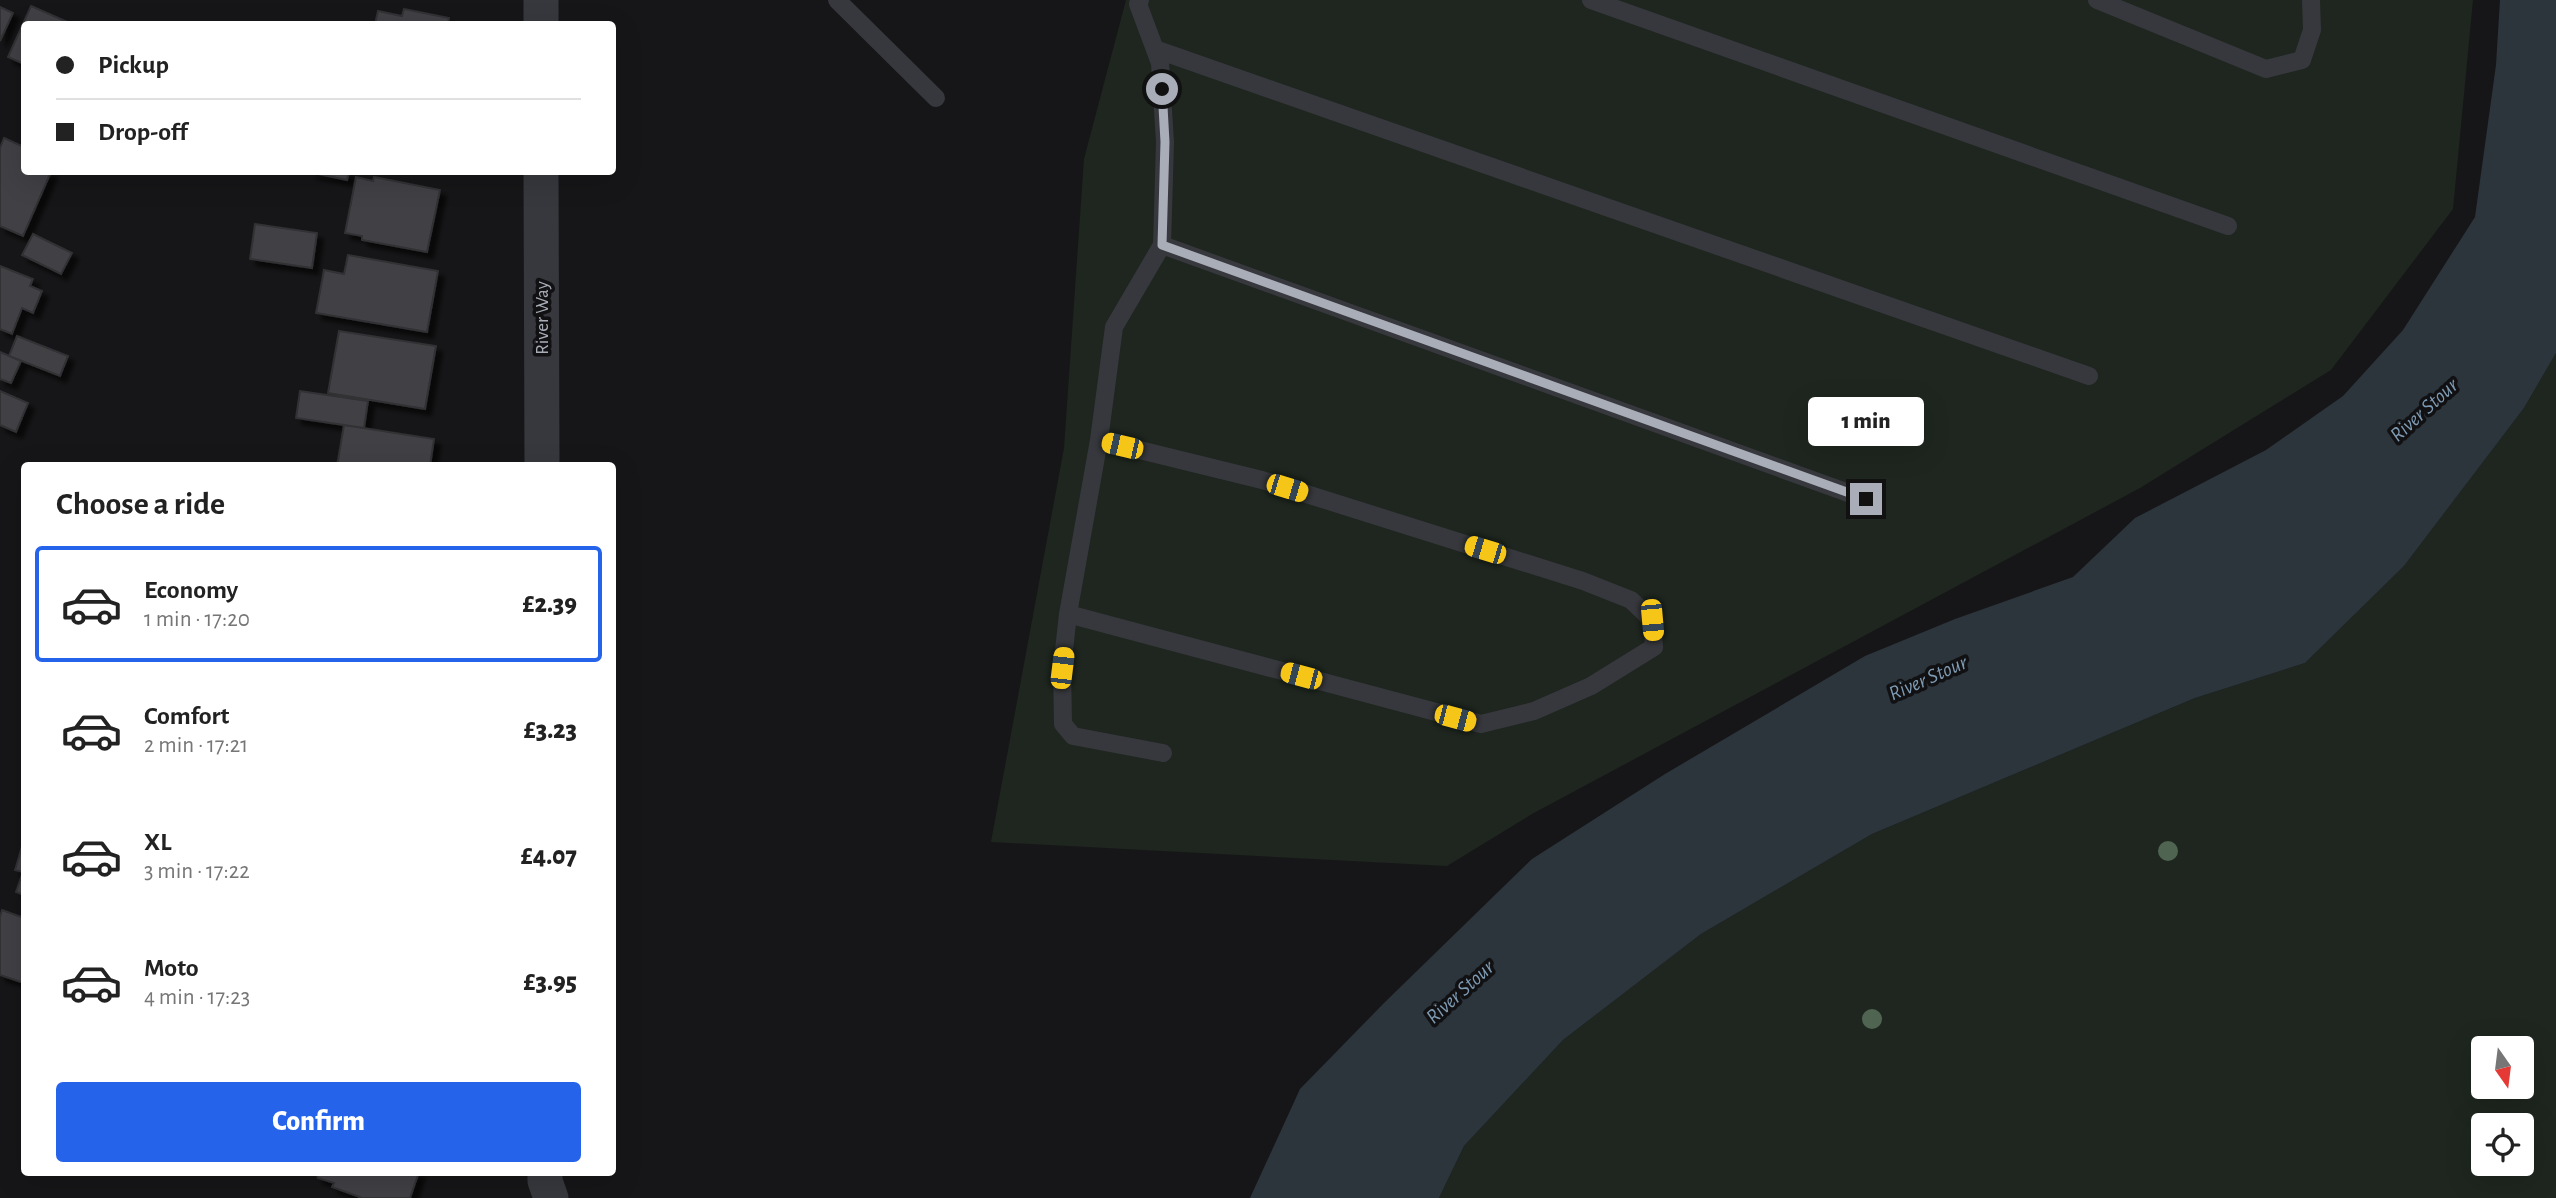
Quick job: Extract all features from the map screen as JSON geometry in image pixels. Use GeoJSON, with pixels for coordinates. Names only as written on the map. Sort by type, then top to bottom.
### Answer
{"type":"FeatureCollection","features":[{"type":"Feature","properties":{"kind":"street"},"geometry":{"type":"LineString","coordinates":[[541,0],[541,21]]}},
{"type":"Feature","properties":{"kind":"street","name":"River Way"},"geometry":{"type":"LineString","coordinates":[[541,175],[542,462]]}},
{"type":"Feature","properties":{"kind":"lane"},"geometry":{"type":"LineString","coordinates":[[837,0],[936,98]]}},
{"type":"Feature","properties":{"kind":"lane"},"geometry":{"type":"LineString","coordinates":[[1140,0],[1139,4],[1160,63],[1165,142],[1162,245],[1114,327],[1099,440],[1068,614],[1062,668],[1063,724],[1073,736],[1163,753]]}},
{"type":"Feature","properties":{"kind":"lane"},"geometry":{"type":"LineString","coordinates":[[1591,0],[2228,226]]}},
{"type":"Feature","properties":{"kind":"lane"},"geometry":{"type":"LineString","coordinates":[[2097,0],[2266,69],[2302,60],[2312,30],[2311,0]]}},
{"type":"Feature","properties":{"kind":"lane"},"geometry":{"type":"LineString","coordinates":[[1155,49],[2090,376]]}},
{"type":"Feature","properties":{"kind":"lane"},"geometry":{"type":"LineString","coordinates":[[1162,245],[1866,499]]}},
{"type":"Feature","properties":{"kind":"lane"},"geometry":{"type":"LineString","coordinates":[[1068,614],[1481,724],[1534,711],[1591,686],[1654,647],[1652,620],[1631,600],[1583,581],[1262,480],[1099,440]]}},
{"type":"Feature","properties":{"kind":"shaded area"},"geometry":{"type":"Polygon","coordinates":[[[1126,0],[2473,0],[2453,209],[2331,370],[2140,488],[1532,814],[1447,866],[991,842],[1064,448],[1084,159],[1126,0]]]}},
{"type":"Feature","properties":{"kind":"shaded area"},"geometry":{"type":"Polygon","coordinates":[[[2556,353],[2556,1198],[1439,1198],[1464,1146],[1563,1040],[1701,934],[1872,834],[2195,698],[2305,663],[2404,566],[2524,408],[2556,353]]]}},
{"type":"Feature","properties":{"kind":"water","name":"River Stour"},"geometry":{"type":"Polygon","coordinates":[[[2500,0],[2556,0],[2556,353],[2524,408],[2404,566],[2305,663],[2195,698],[1872,834],[1701,934],[1563,1040],[1464,1146],[1439,1198],[1250,1198],[1300,1089],[1532,859],[1665,774],[1865,656],[1955,619],[2073,577],[2135,518],[2266,450],[2343,396],[2403,330],[2475,217],[2496,65],[2500,0]]]}},
{"type":"Feature","properties":{"kind":"building"},"geometry":{"type":"Polygon","coordinates":[[[31,6],[65,21],[24,21],[31,6]]]}},
{"type":"Feature","properties":{"kind":"building"},"geometry":{"type":"Polygon","coordinates":[[[0,7],[13,13],[0,41],[0,7]]]}},
{"type":"Feature","properties":{"kind":"building"},"geometry":{"type":"Polygon","coordinates":[[[404,9],[449,18],[448,21],[376,21],[378,11],[402,16],[404,9]]]}},
{"type":"Feature","properties":{"kind":"building"},"geometry":{"type":"Polygon","coordinates":[[[21,28],[21,63],[8,57],[21,28]]]}},
{"type":"Feature","properties":{"kind":"building"},"geometry":{"type":"Polygon","coordinates":[[[4,138],[21,146],[21,175],[50,175],[23,236],[0,226],[0,148],[4,138]]]}},
{"type":"Feature","properties":{"kind":"building"},"geometry":{"type":"Polygon","coordinates":[[[323,175],[348,175],[347,180],[323,175]]]}},
{"type":"Feature","properties":{"kind":"building"},"geometry":{"type":"Polygon","coordinates":[[[356,177],[373,181],[374,177],[440,190],[427,252],[362,240],[362,236],[345,233],[356,177]]]}},
{"type":"Feature","properties":{"kind":"building"},"geometry":{"type":"Polygon","coordinates":[[[255,224],[317,233],[312,268],[250,259],[255,224]]]}},
{"type":"Feature","properties":{"kind":"building"},"geometry":{"type":"Polygon","coordinates":[[[33,234],[72,253],[61,274],[22,255],[33,234]]]}},
{"type":"Feature","properties":{"kind":"building"},"geometry":{"type":"Polygon","coordinates":[[[348,255],[438,271],[427,332],[316,313],[324,270],[344,274],[348,255]]]}},
{"type":"Feature","properties":{"kind":"building"},"geometry":{"type":"Polygon","coordinates":[[[0,266],[33,279],[30,286],[42,291],[33,313],[22,308],[12,334],[0,329],[0,266]]]}},
{"type":"Feature","properties":{"kind":"building"},"geometry":{"type":"Polygon","coordinates":[[[339,331],[436,346],[425,409],[328,393],[339,331]]]}},
{"type":"Feature","properties":{"kind":"building"},"geometry":{"type":"Polygon","coordinates":[[[17,336],[68,356],[60,376],[9,356],[17,336]]]}},
{"type":"Feature","properties":{"kind":"building"},"geometry":{"type":"Polygon","coordinates":[[[0,352],[21,361],[11,383],[0,379],[0,352]]]}},
{"type":"Feature","properties":{"kind":"building"},"geometry":{"type":"Polygon","coordinates":[[[0,391],[28,403],[16,432],[0,425],[0,391]]]}},
{"type":"Feature","properties":{"kind":"building"},"geometry":{"type":"Polygon","coordinates":[[[300,391],[368,401],[364,428],[296,418],[300,391]]]}},
{"type":"Feature","properties":{"kind":"building"},"geometry":{"type":"Polygon","coordinates":[[[344,425],[434,439],[431,462],[338,462],[344,425]]]}},
{"type":"Feature","properties":{"kind":"building"},"geometry":{"type":"Polygon","coordinates":[[[21,850],[21,872],[15,870],[21,850]]]}},
{"type":"Feature","properties":{"kind":"building"},"geometry":{"type":"Polygon","coordinates":[[[21,878],[21,894],[16,892],[21,878]]]}},
{"type":"Feature","properties":{"kind":"building"},"geometry":{"type":"Polygon","coordinates":[[[2,910],[21,917],[21,982],[0,975],[2,910]]]}},
{"type":"Feature","properties":{"kind":"building"},"geometry":{"type":"Polygon","coordinates":[[[317,1176],[418,1176],[410,1198],[362,1198],[332,1187],[334,1183],[317,1176]]]}},
{"type":"Feature","properties":{"kind":"route"},"geometry":{"type":"LineString","coordinates":[[1162,89],[1165,142],[1162,245],[1866,499]]}}]}
